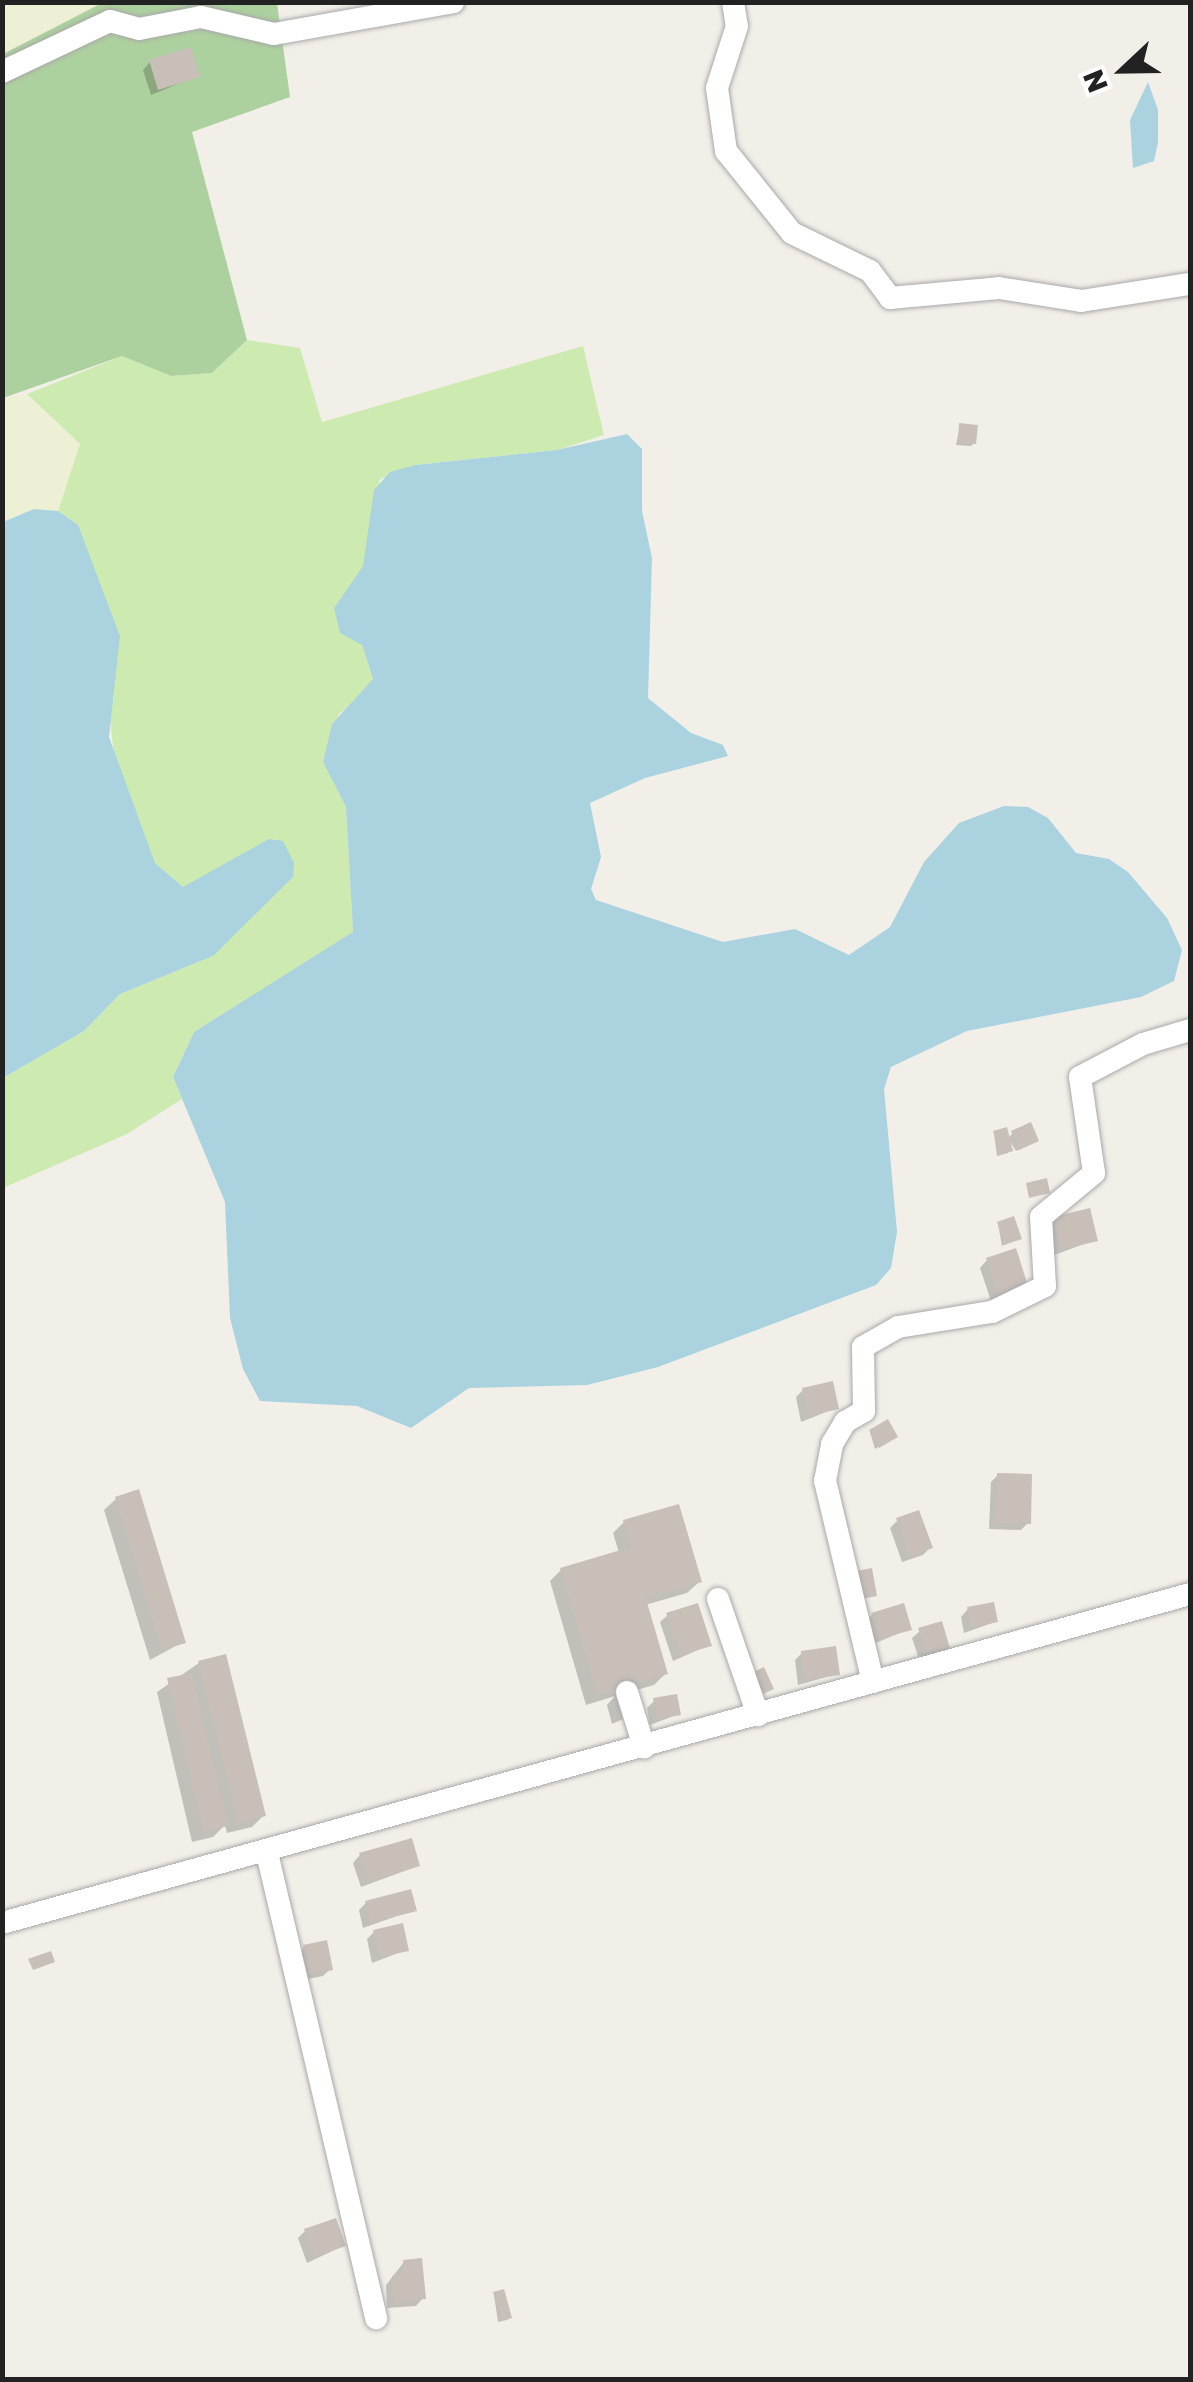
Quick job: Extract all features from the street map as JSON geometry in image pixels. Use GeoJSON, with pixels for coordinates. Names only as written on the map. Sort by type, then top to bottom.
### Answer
{"type":"FeatureCollection","features":[{"type":"Feature","properties":{"kind":"street"},"geometry":{"type":"LineString","coordinates":[[2,72],[108,12],[139,29],[201,17],[274,34],[454,2]]}},
{"type":"Feature","properties":{"kind":"street"},"geometry":{"type":"LineString","coordinates":[[733,2],[737,26],[717,88],[726,151],[792,233],[870,271],[890,298],[999,288],[1081,301],[1190,284]]}},
{"type":"Feature","properties":{"kind":"street"},"geometry":{"type":"LineString","coordinates":[[873,1682],[825,1481],[845,1422],[864,1411],[863,1347],[898,1327],[992,1312],[1045,1286],[1040,1216],[1094,1173],[1080,1077],[1143,1044],[1190,1030]]}},
{"type":"Feature","properties":{"kind":"street"},"geometry":{"type":"LineString","coordinates":[[2,1923],[267,1853],[1190,1594]]}},
{"type":"Feature","properties":{"kind":"street"},"geometry":{"type":"LineString","coordinates":[[718,1599],[758,1715]]}},
{"type":"Feature","properties":{"kind":"street"},"geometry":{"type":"LineString","coordinates":[[627,1692],[644,1747]]}},
{"type":"Feature","properties":{"kind":"street"},"geometry":{"type":"LineString","coordinates":[[267,1853],[376,2318]]}},
{"type":"Feature","properties":{"kind":"green space"},"geometry":{"type":"Polygon","coordinates":[[[3,3],[102,3],[102,4],[3,54],[3,3]]]}},
{"type":"Feature","properties":{"kind":"green space"},"geometry":{"type":"Polygon","coordinates":[[[102,3],[277,3],[290,97],[192,132],[247,340],[212,373],[171,376],[122,356],[3,398],[3,54],[102,3]]]}},
{"type":"Feature","properties":{"kind":"green space"},"geometry":{"type":"Polygon","coordinates":[[[247,340],[300,348],[322,422],[583,346],[604,435],[558,450],[415,465],[380,479],[363,567],[334,608],[362,645],[373,679],[361,699],[339,714],[323,761],[346,807],[353,933],[194,1032],[173,1077],[182,1099],[127,1134],[3,1188],[3,1078],[84,1031],[120,994],[213,956],[206,878],[183,887],[155,863],[115,765],[109,709],[114,698],[78,525],[58,511],[80,444],[27,394],[122,356],[171,376],[212,373],[247,340]]]}},
{"type":"Feature","properties":{"kind":"green space"},"geometry":{"type":"Polygon","coordinates":[[[27,394],[80,444],[58,511],[34,509],[3,522],[3,398],[27,394]]]}},
{"type":"Feature","properties":{"kind":"water"},"geometry":{"type":"Polygon","coordinates":[[[1148,82],[1158,110],[1158,143],[1154,161],[1133,168],[1130,120],[1148,82]]]}},
{"type":"Feature","properties":{"kind":"water"},"geometry":{"type":"Polygon","coordinates":[[[627,434],[642,449],[642,511],[652,558],[648,698],[691,733],[723,745],[728,756],[645,778],[590,803],[601,857],[591,889],[596,900],[723,942],[795,929],[849,955],[890,927],[924,862],[959,823],[1004,806],[1028,807],[1048,818],[1076,853],[1109,859],[1128,872],[1167,918],[1182,950],[1174,981],[1141,997],[967,1031],[891,1067],[884,1089],[897,1232],[891,1268],[876,1285],[658,1367],[587,1385],[469,1388],[411,1428],[357,1406],[260,1401],[243,1369],[230,1318],[225,1202],[173,1077],[194,1032],[353,932],[346,807],[323,762],[332,724],[373,679],[362,645],[340,633],[334,608],[363,566],[374,490],[390,472],[415,465],[557,450],[627,434]]]}},
{"type":"Feature","properties":{"kind":"water"},"geometry":{"type":"Polygon","coordinates":[[[34,509],[58,511],[78,525],[120,636],[109,737],[155,863],[183,887],[269,839],[283,841],[294,863],[293,877],[213,956],[120,994],[84,1031],[3,1078],[3,522],[34,509]]]}},
{"type":"Feature","properties":{"kind":"building"},"geometry":{"type":"Polygon","coordinates":[[[191,47],[200,77],[158,90],[149,60],[191,47]]]}},
{"type":"Feature","properties":{"kind":"building"},"geometry":{"type":"Polygon","coordinates":[[[959,423],[978,425],[976,444],[958,443],[959,423]]]}},
{"type":"Feature","properties":{"kind":"building"},"geometry":{"type":"Polygon","coordinates":[[[1031,1122],[1039,1141],[1019,1150],[1011,1131],[1031,1122]]]}},
{"type":"Feature","properties":{"kind":"building"},"geometry":{"type":"Polygon","coordinates":[[[1007,1127],[1013,1151],[999,1155],[993,1131],[1007,1127]]]}},
{"type":"Feature","properties":{"kind":"building"},"geometry":{"type":"Polygon","coordinates":[[[1047,1178],[1050,1193],[1029,1198],[1026,1183],[1047,1178]]]}},
{"type":"Feature","properties":{"kind":"building"},"geometry":{"type":"Polygon","coordinates":[[[1090,1208],[1098,1241],[1060,1250],[1053,1217],[1090,1208]]]}},
{"type":"Feature","properties":{"kind":"building"},"geometry":{"type":"Polygon","coordinates":[[[1014,1216],[1022,1239],[1004,1245],[997,1222],[1014,1216]]]}},
{"type":"Feature","properties":{"kind":"building"},"geometry":{"type":"Polygon","coordinates":[[[1016,1248],[1029,1289],[999,1299],[986,1258],[1016,1248]]]}},
{"type":"Feature","properties":{"kind":"building"},"geometry":{"type":"Polygon","coordinates":[[[833,1381],[839,1409],[808,1416],[802,1388],[833,1381]]]}},
{"type":"Feature","properties":{"kind":"building"},"geometry":{"type":"Polygon","coordinates":[[[888,1419],[898,1437],[879,1448],[869,1430],[888,1419]]]}},
{"type":"Feature","properties":{"kind":"building"},"geometry":{"type":"Polygon","coordinates":[[[997,1473],[1032,1474],[1031,1524],[995,1523],[997,1473]]]}},
{"type":"Feature","properties":{"kind":"building"},"geometry":{"type":"Polygon","coordinates":[[[139,1489],[186,1643],[161,1650],[115,1497],[139,1489]]]}},
{"type":"Feature","properties":{"kind":"building"},"geometry":{"type":"Polygon","coordinates":[[[679,1504],[702,1582],[646,1599],[668,1674],[597,1695],[560,1568],[631,1547],[623,1520],[679,1504]]]}},
{"type":"Feature","properties":{"kind":"building"},"geometry":{"type":"Polygon","coordinates":[[[919,1510],[933,1548],[909,1556],[896,1518],[919,1510]]]}},
{"type":"Feature","properties":{"kind":"building"},"geometry":{"type":"Polygon","coordinates":[[[872,1568],[877,1596],[856,1600],[851,1572],[872,1568]]]}},
{"type":"Feature","properties":{"kind":"building"},"geometry":{"type":"Polygon","coordinates":[[[994,1602],[998,1622],[971,1627],[967,1607],[994,1602]]]}},
{"type":"Feature","properties":{"kind":"building"},"geometry":{"type":"Polygon","coordinates":[[[698,1603],[712,1646],[680,1655],[666,1613],[698,1603]]]}},
{"type":"Feature","properties":{"kind":"building"},"geometry":{"type":"Polygon","coordinates":[[[904,1603],[912,1630],[878,1639],[871,1613],[904,1603]]]}},
{"type":"Feature","properties":{"kind":"building"},"geometry":{"type":"Polygon","coordinates":[[[942,1621],[951,1652],[928,1659],[918,1628],[942,1621]]]}},
{"type":"Feature","properties":{"kind":"building"},"geometry":{"type":"Polygon","coordinates":[[[836,1646],[840,1675],[804,1680],[801,1651],[836,1646]]]}},
{"type":"Feature","properties":{"kind":"building"},"geometry":{"type":"Polygon","coordinates":[[[226,1654],[266,1816],[238,1823],[198,1661],[226,1654]]]}},
{"type":"Feature","properties":{"kind":"building"},"geometry":{"type":"Polygon","coordinates":[[[764,1667],[774,1689],[763,1694],[753,1672],[764,1667]]]}},
{"type":"Feature","properties":{"kind":"building"},"geometry":{"type":"Polygon","coordinates":[[[192,1673],[228,1826],[203,1832],[167,1678],[192,1673]]]}},
{"type":"Feature","properties":{"kind":"building"},"geometry":{"type":"Polygon","coordinates":[[[677,1694],[681,1715],[657,1719],[653,1698],[677,1694]]]}},
{"type":"Feature","properties":{"kind":"building"},"geometry":{"type":"Polygon","coordinates":[[[412,1838],[420,1866],[368,1882],[359,1853],[412,1838]]]}},
{"type":"Feature","properties":{"kind":"building"},"geometry":{"type":"Polygon","coordinates":[[[411,1889],[417,1911],[370,1923],[365,1901],[411,1889]]]}},
{"type":"Feature","properties":{"kind":"building"},"geometry":{"type":"Polygon","coordinates":[[[403,1923],[409,1951],[379,1957],[373,1930],[403,1923]]]}},
{"type":"Feature","properties":{"kind":"building"},"geometry":{"type":"Polygon","coordinates":[[[327,1940],[333,1970],[309,1975],[303,1945],[327,1940]]]}},
{"type":"Feature","properties":{"kind":"building"},"geometry":{"type":"Polygon","coordinates":[[[51,1951],[55,1962],[33,1970],[28,1959],[51,1951]]]}},
{"type":"Feature","properties":{"kind":"building"},"geometry":{"type":"Polygon","coordinates":[[[336,2218],[346,2246],[314,2257],[304,2229],[336,2218]]]}},
{"type":"Feature","properties":{"kind":"building"},"geometry":{"type":"Polygon","coordinates":[[[422,2258],[426,2299],[394,2302],[392,2276],[404,2274],[403,2260],[422,2258]]]}},
{"type":"Feature","properties":{"kind":"building"},"geometry":{"type":"Polygon","coordinates":[[[504,2289],[512,2318],[501,2321],[493,2292],[504,2289]]]}}]}
